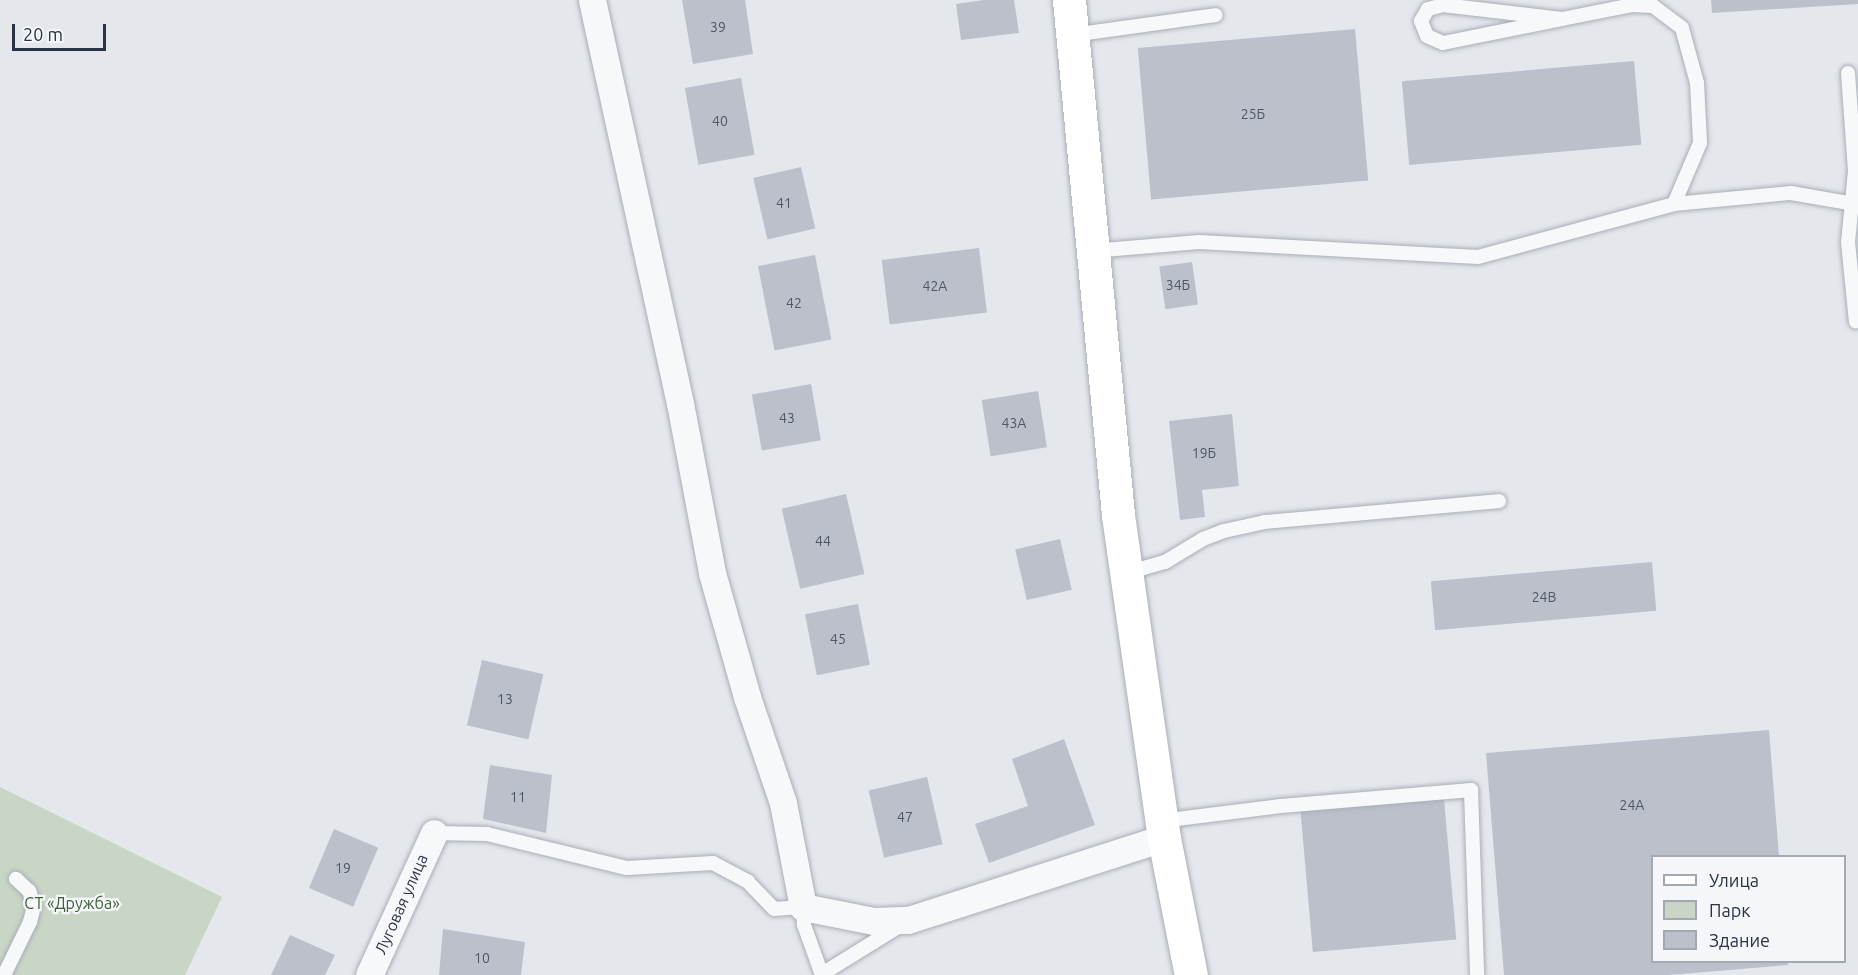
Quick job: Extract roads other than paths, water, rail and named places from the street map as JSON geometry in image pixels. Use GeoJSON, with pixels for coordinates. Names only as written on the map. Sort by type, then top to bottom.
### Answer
{"type":"FeatureCollection","features":[{"type":"Feature","properties":{"kind":"street"},"geometry":{"type":"LineString","coordinates":[[592,0],[680,403],[712,573],[747,697],[783,803],[803,907],[874,921],[908,920],[1162,829]]}},
{"type":"Feature","properties":{"kind":"street"},"geometry":{"type":"LineString","coordinates":[[1069,0],[1092,251],[1126,573],[1162,829],[1191,975]]}},
{"type":"Feature","properties":{"kind":"street","name":"Луговая улица"},"geometry":{"type":"LineString","coordinates":[[369,975],[434,833]]}},
{"type":"Feature","properties":{"kind":"lane"},"geometry":{"type":"LineString","coordinates":[[1562,19],[1443,5],[1428,9],[1421,21],[1426,36],[1443,43],[1632,5],[1653,6],[1682,28],[1697,83],[1700,143],[1674,204]]}},
{"type":"Feature","properties":{"kind":"lane"},"geometry":{"type":"LineString","coordinates":[[1072,35],[1216,15]]}},
{"type":"Feature","properties":{"kind":"lane"},"geometry":{"type":"LineString","coordinates":[[1848,73],[1855,171],[1849,203],[1856,322]]}},
{"type":"Feature","properties":{"kind":"lane"},"geometry":{"type":"LineString","coordinates":[[1092,251],[1198,242],[1478,257],[1674,204],[1791,193],[1849,203]]}},
{"type":"Feature","properties":{"kind":"lane"},"geometry":{"type":"LineString","coordinates":[[1126,573],[1165,562],[1203,539],[1224,531],[1265,522],[1499,501]]}},
{"type":"Feature","properties":{"kind":"lane"},"geometry":{"type":"LineString","coordinates":[[1162,829],[1281,806],[1472,790],[1477,975]]}},
{"type":"Feature","properties":{"kind":"lane"},"geometry":{"type":"LineString","coordinates":[[434,833],[487,834],[627,868],[713,863],[748,882],[774,909],[803,907],[804,925],[822,975],[908,920]]}},
{"type":"Feature","properties":{"kind":"lane"},"geometry":{"type":"LineString","coordinates":[[4,975],[30,922],[34,906],[29,891],[16,879]]}},
{"type":"Feature","properties":{"kind":"park label","name":"СТ «Дружба»"},"geometry":{"type":"Point","coordinates":[72,903]}}]}
